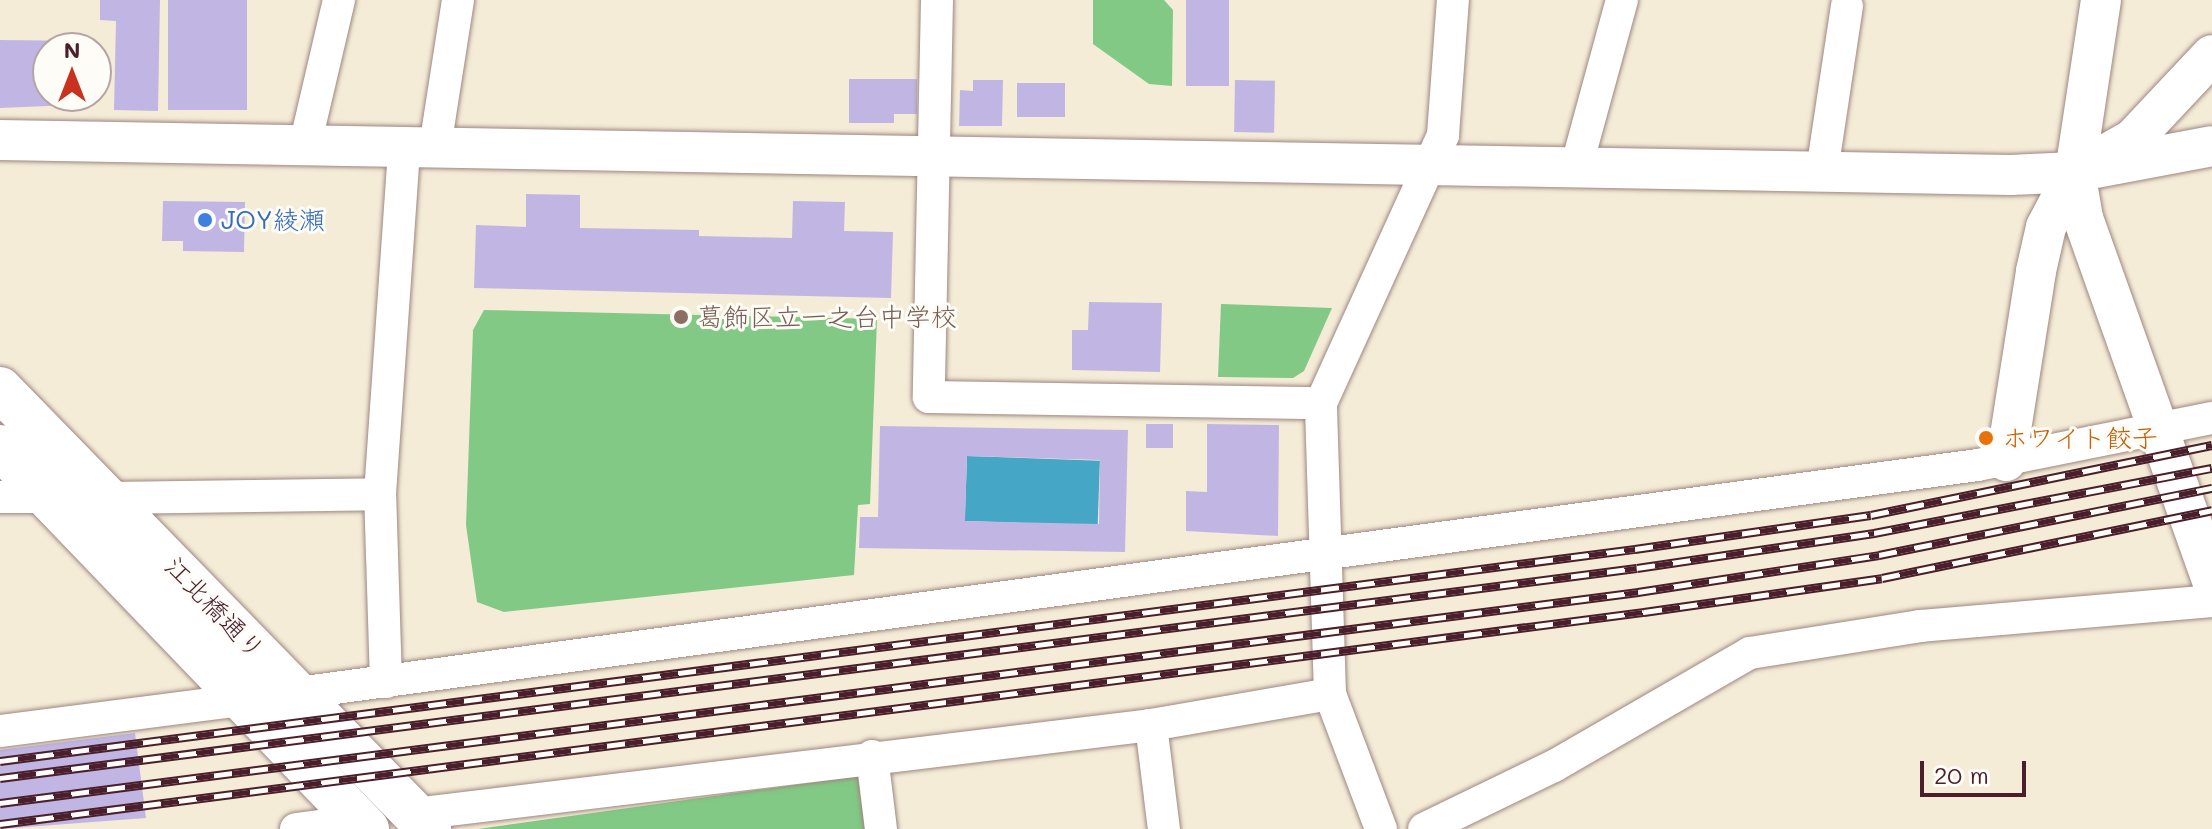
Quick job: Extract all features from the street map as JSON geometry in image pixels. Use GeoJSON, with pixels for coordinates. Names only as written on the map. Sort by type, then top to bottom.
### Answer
{"type":"FeatureCollection","features":[{"type":"Feature","properties":{"kind":"main road","name":"江北橋通り"},"geometry":{"type":"LineString","coordinates":[[0,389],[422,822]]}},
{"type":"Feature","properties":{"kind":"main road","name":"江北橋通り"},"geometry":{"type":"LineString","coordinates":[[0,447],[363,825]]}},
{"type":"Feature","properties":{"kind":"street"},"geometry":{"type":"LineString","coordinates":[[305,145],[339,0]]}},
{"type":"Feature","properties":{"kind":"street"},"geometry":{"type":"LineString","coordinates":[[386,682],[380,494],[420,147],[458,0]]}},
{"type":"Feature","properties":{"kind":"street"},"geometry":{"type":"LineString","coordinates":[[937,0],[929,397],[1321,403]]}},
{"type":"Feature","properties":{"kind":"street"},"geometry":{"type":"LineString","coordinates":[[1381,829],[1330,694],[1320,558],[1321,403],[1443,135],[1453,0]]}},
{"type":"Feature","properties":{"kind":"street"},"geometry":{"type":"LineString","coordinates":[[1576,168],[1622,0]]}},
{"type":"Feature","properties":{"kind":"street"},"geometry":{"type":"LineString","coordinates":[[2006,461],[2043,241],[2075,172],[2101,0]]}},
{"type":"Feature","properties":{"kind":"street"},"geometry":{"type":"LineString","coordinates":[[1822,171],[1847,6]]}},
{"type":"Feature","properties":{"kind":"street"},"geometry":{"type":"LineString","coordinates":[[2075,172],[2133,139],[2212,55]]}},
{"type":"Feature","properties":{"kind":"street"},"geometry":{"type":"LineString","coordinates":[[0,140],[1576,168],[2075,172],[2212,146]]}},
{"type":"Feature","properties":{"kind":"street"},"geometry":{"type":"LineString","coordinates":[[2075,172],[2083,218],[2212,581]]}},
{"type":"Feature","properties":{"kind":"street"},"geometry":{"type":"LineString","coordinates":[[298,693],[1320,558],[2006,461],[2160,433],[2212,418]]}},
{"type":"Feature","properties":{"kind":"street"},"geometry":{"type":"LineString","coordinates":[[109,498],[380,494]]}},
{"type":"Feature","properties":{"kind":"street"},"geometry":{"type":"LineString","coordinates":[[0,497],[51,497]]}},
{"type":"Feature","properties":{"kind":"street"},"geometry":{"type":"LineString","coordinates":[[1424,829],[1554,766],[1750,653],[1920,626],[2212,601]]}},
{"type":"Feature","properties":{"kind":"street"},"geometry":{"type":"LineString","coordinates":[[422,822],[872,756],[1151,725],[1330,694]]}},
{"type":"Feature","properties":{"kind":"street"},"geometry":{"type":"LineString","coordinates":[[0,731],[242,700]]}},
{"type":"Feature","properties":{"kind":"street"},"geometry":{"type":"LineString","coordinates":[[1151,725],[1164,829]]}},
{"type":"Feature","properties":{"kind":"street"},"geometry":{"type":"LineString","coordinates":[[872,756],[881,829]]}},
{"type":"Feature","properties":{"kind":"street"},"geometry":{"type":"LineString","coordinates":[[296,829],[363,825]]}},
{"type":"Feature","properties":{"kind":"green space"},"geometry":{"type":"Polygon","coordinates":[[[1093,0],[1164,0],[1173,10],[1172,86],[1149,84],[1093,44],[1093,0]]]}},
{"type":"Feature","properties":{"kind":"green space"},"geometry":{"type":"Polygon","coordinates":[[[1221,304],[1332,308],[1304,371],[1293,378],[1218,377],[1221,304]]]}},
{"type":"Feature","properties":{"kind":"green space"},"geometry":{"type":"Polygon","coordinates":[[[484,310],[877,319],[870,504],[858,505],[854,575],[504,612],[477,602],[466,525],[473,330],[484,310]]]}},
{"type":"Feature","properties":{"kind":"green space"},"geometry":{"type":"Polygon","coordinates":[[[858,776],[865,829],[478,829],[858,776]]]}},
{"type":"Feature","properties":{"kind":"water"},"geometry":{"type":"Polygon","coordinates":[[[967,456],[1100,461],[1098,526],[965,521],[967,456]]]}},
{"type":"Feature","properties":{"kind":"building"},"geometry":{"type":"Polygon","coordinates":[[[100,0],[160,0],[158,111],[114,110],[116,21],[100,20],[100,0]]]}},
{"type":"Feature","properties":{"kind":"building"},"geometry":{"type":"Polygon","coordinates":[[[168,0],[247,0],[247,110],[168,110],[168,0]]]}},
{"type":"Feature","properties":{"kind":"building"},"geometry":{"type":"Polygon","coordinates":[[[1186,0],[1229,0],[1229,86],[1186,86],[1186,0]]]}},
{"type":"Feature","properties":{"kind":"building"},"geometry":{"type":"Polygon","coordinates":[[[0,40],[32,40],[32,107],[0,108],[0,40]]]}},
{"type":"Feature","properties":{"kind":"building"},"geometry":{"type":"Polygon","coordinates":[[[849,79],[917,79],[917,114],[894,114],[894,123],[849,123],[849,79]]]}},
{"type":"Feature","properties":{"kind":"building"},"geometry":{"type":"Polygon","coordinates":[[[973,80],[1003,80],[1002,126],[959,126],[960,90],[973,91],[973,80]]]}},
{"type":"Feature","properties":{"kind":"building"},"geometry":{"type":"Polygon","coordinates":[[[1235,80],[1275,81],[1274,133],[1234,132],[1235,80]]]}},
{"type":"Feature","properties":{"kind":"building"},"geometry":{"type":"Polygon","coordinates":[[[1017,83],[1065,83],[1065,117],[1017,117],[1017,83]]]}},
{"type":"Feature","properties":{"kind":"building"},"geometry":{"type":"Polygon","coordinates":[[[526,194],[580,195],[580,228],[699,230],[699,236],[792,238],[793,201],[845,202],[844,231],[893,232],[891,298],[474,288],[476,225],[526,227],[526,194]]]}},
{"type":"Feature","properties":{"kind":"building"},"geometry":{"type":"Polygon","coordinates":[[[163,201],[245,202],[244,252],[183,251],[183,241],[162,241],[163,201]]]}},
{"type":"Feature","properties":{"kind":"building"},"geometry":{"type":"Polygon","coordinates":[[[1089,302],[1162,303],[1160,372],[1072,370],[1072,330],[1088,330],[1089,302]]]}},
{"type":"Feature","properties":{"kind":"building"},"geometry":{"type":"Polygon","coordinates":[[[1146,424],[1173,424],[1173,448],[1146,448],[1146,424]]]}},
{"type":"Feature","properties":{"kind":"building"},"geometry":{"type":"Polygon","coordinates":[[[1207,424],[1279,425],[1278,536],[1186,531],[1186,491],[1207,492],[1207,424]]]}},
{"type":"Feature","properties":{"kind":"building"},"geometry":{"type":"Polygon","coordinates":[[[880,426],[1128,430],[1125,552],[859,548],[860,517],[878,517],[880,426]],[[967,456],[965,521],[1099,524],[1100,460],[967,456]]]}},
{"type":"Feature","properties":{"kind":"building"},"geometry":{"type":"Polygon","coordinates":[[[135,733],[146,818],[0,829],[0,750],[135,733]]]}},
{"type":"Feature","properties":{"kind":"railway"},"geometry":{"type":"LineString","coordinates":[[0,761],[1635,549],[1871,515],[2212,445]]}},
{"type":"Feature","properties":{"kind":"railway"},"geometry":{"type":"LineString","coordinates":[[0,778],[1637,568],[1874,533],[2212,468]]}},
{"type":"Feature","properties":{"kind":"railway"},"geometry":{"type":"LineString","coordinates":[[0,803],[1638,592],[1879,555],[2212,488]]}},
{"type":"Feature","properties":{"kind":"railway"},"geometry":{"type":"LineString","coordinates":[[0,824],[1644,612],[1882,578],[2212,510]]}},
{"type":"Feature","properties":{"kind":"place","name":"JOY綾瀬"},"geometry":{"type":"Point","coordinates":[205,220]}},
{"type":"Feature","properties":{"kind":"place","name":"葛飾区立一之台中学校"},"geometry":{"type":"Point","coordinates":[681,317]}},
{"type":"Feature","properties":{"kind":"place","name":"ホワイト餃子"},"geometry":{"type":"Point","coordinates":[1986,438]}}]}
